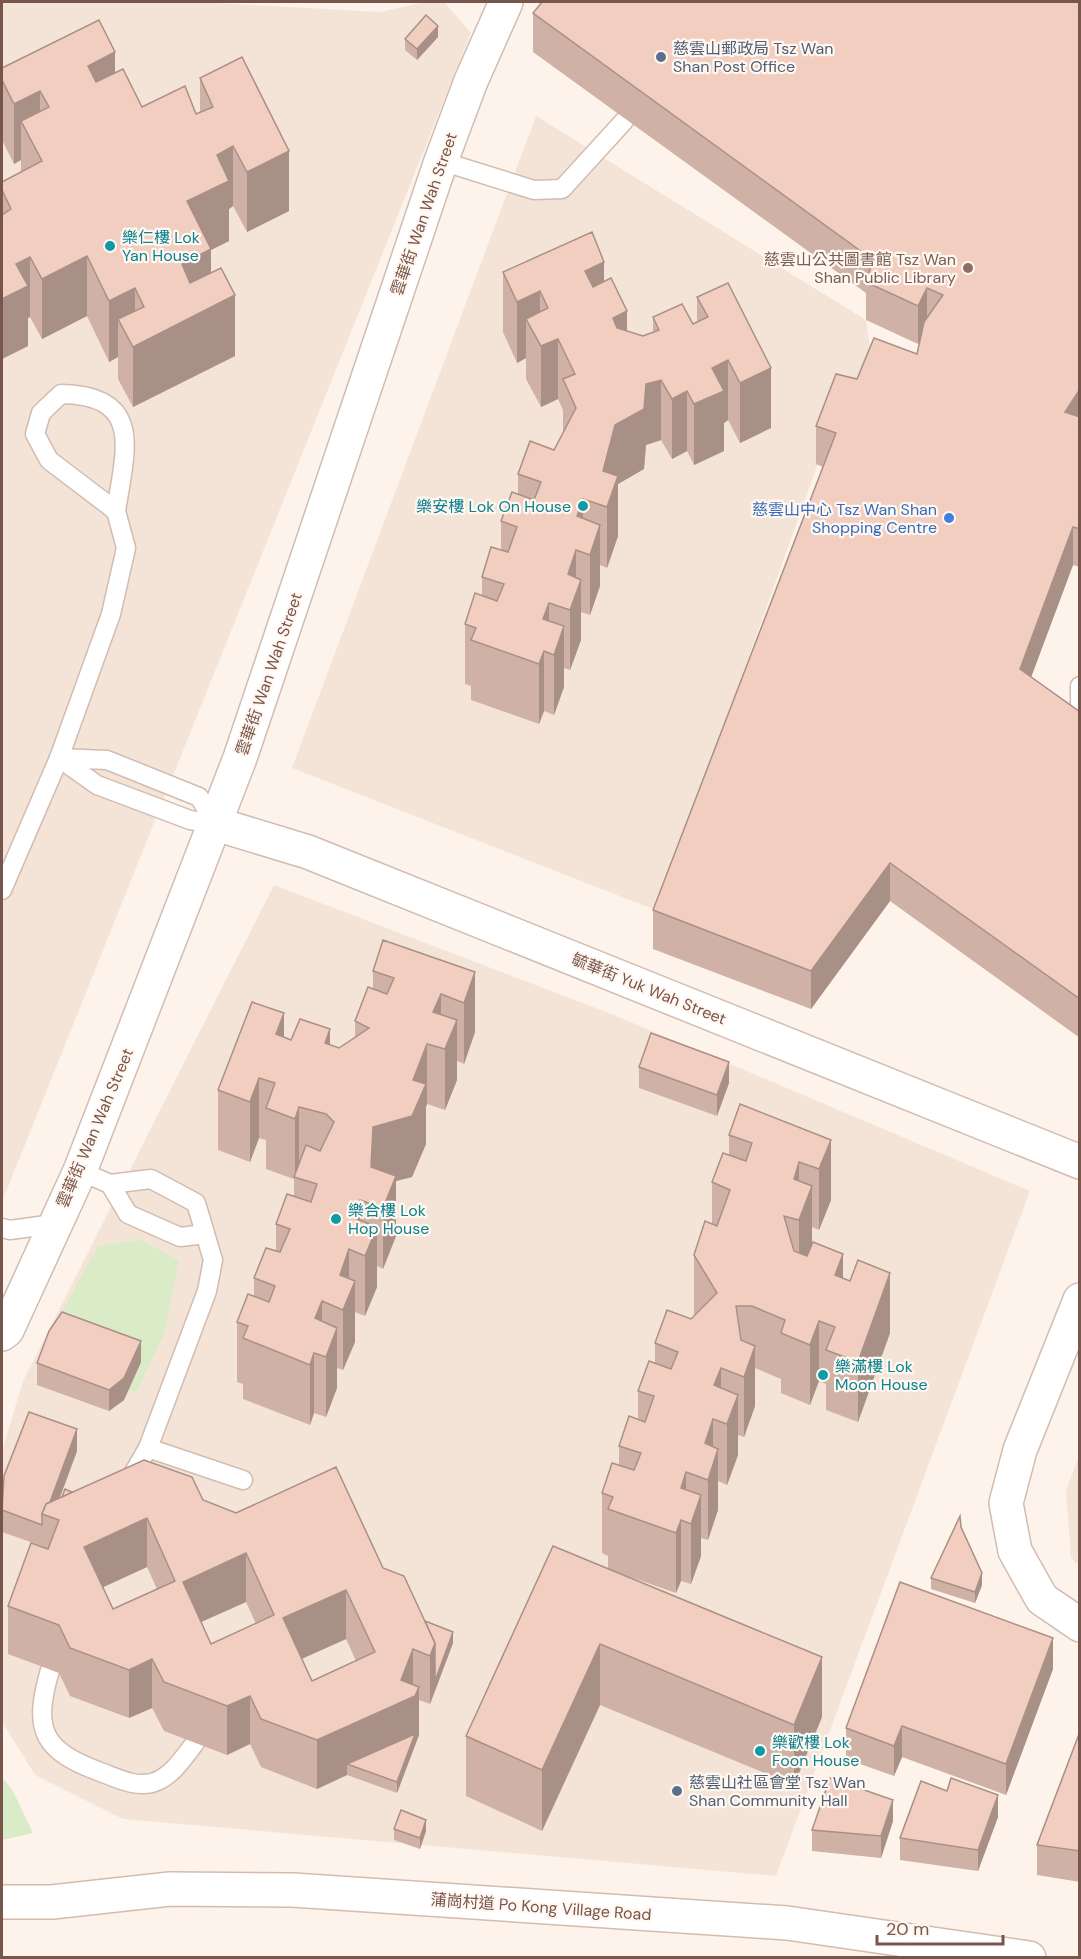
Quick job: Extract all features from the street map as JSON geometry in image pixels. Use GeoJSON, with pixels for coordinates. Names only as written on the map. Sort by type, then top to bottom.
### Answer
{"type":"FeatureCollection","features":[{"type":"Feature","properties":{"kind":"street","name":"雲華街 Wan Wah Street"},"geometry":{"type":"LineString","coordinates":[[2,1334],[7,1329],[80,1171],[216,824],[441,161],[471,81],[506,2]]}},
{"type":"Feature","properties":{"kind":"street","name":"毓華街 Yuk Wah Street"},"geometry":{"type":"LineString","coordinates":[[216,824],[308,852],[1080,1162]]}},
{"type":"Feature","properties":{"kind":"street"},"geometry":{"type":"LineString","coordinates":[[1080,1300],[1020,1450],[1006,1503],[1015,1551],[1042,1599],[1080,1624]]}},
{"type":"Feature","properties":{"kind":"street","name":"蒲崗村道 Po Kong Village Road"},"geometry":{"type":"LineString","coordinates":[[2,1902],[52,1902],[170,1889],[293,1890],[786,1923],[1029,1958]]}},
{"type":"Feature","properties":{"kind":"street","name":"蒲崗村道 Po Kong Village Road"},"geometry":{"type":"LineString","coordinates":[[2,1920],[52,1902]]}},
{"type":"Feature","properties":{"kind":"lane"},"geometry":{"type":"LineString","coordinates":[[441,161],[534,190],[562,189],[624,121]]}},
{"type":"Feature","properties":{"kind":"lane"},"geometry":{"type":"LineString","coordinates":[[2,890],[59,758],[113,603],[126,548],[116,511],[126,449],[123,426],[111,406],[86,394],[61,394],[41,413],[35,434],[49,460],[116,511]]}},
{"type":"Feature","properties":{"kind":"lane"},"geometry":{"type":"LineString","coordinates":[[1080,686],[1080,704]]}},
{"type":"Feature","properties":{"kind":"lane"},"geometry":{"type":"LineString","coordinates":[[59,758],[97,785],[190,820],[216,824]]}},
{"type":"Feature","properties":{"kind":"lane"},"geometry":{"type":"LineString","coordinates":[[59,758],[107,760],[200,797],[216,824]]}},
{"type":"Feature","properties":{"kind":"lane"},"geometry":{"type":"LineString","coordinates":[[80,1171],[110,1184],[151,1179],[196,1203],[213,1260],[207,1290],[148,1448],[120,1497]]}},
{"type":"Feature","properties":{"kind":"lane"},"geometry":{"type":"LineString","coordinates":[[110,1184],[128,1214],[180,1237],[205,1234]]}},
{"type":"Feature","properties":{"kind":"lane"},"geometry":{"type":"LineString","coordinates":[[2,1228],[10,1230],[54,1224]]}},
{"type":"Feature","properties":{"kind":"lane"},"geometry":{"type":"LineString","coordinates":[[148,1448],[243,1480]]}},
{"type":"Feature","properties":{"kind":"lane"},"geometry":{"type":"LineString","coordinates":[[51,1670],[42,1700],[42,1725],[53,1747],[73,1762],[132,1784],[152,1783],[173,1772],[195,1743]]}},
{"type":"Feature","properties":{"kind":"shaded area"},"geometry":{"type":"Polygon","coordinates":[[[2,2],[199,2],[380,12],[425,2],[444,2],[471,33],[2,1202],[2,2]]]}},
{"type":"Feature","properties":{"kind":"shaded area"},"geometry":{"type":"Polygon","coordinates":[[[536,116],[866,320],[874,376],[836,413],[658,911],[292,768],[536,116]]]}},
{"type":"Feature","properties":{"kind":"shaded area"},"geometry":{"type":"Polygon","coordinates":[[[274,885],[614,1015],[1030,1191],[776,1876],[123,1819],[35,1775],[2,1722],[2,1451],[23,1381],[274,885]]]}},
{"type":"Feature","properties":{"kind":"shaded area"},"geometry":{"type":"Polygon","coordinates":[[[1079,1456],[1079,1566],[1071,1557],[1066,1491],[1079,1456]]]}},
{"type":"Feature","properties":{"kind":"green space"},"geometry":{"type":"Polygon","coordinates":[[[140,1240],[179,1260],[164,1334],[137,1391],[103,1389],[50,1334],[98,1246],[140,1240]]]}},
{"type":"Feature","properties":{"kind":"green space"},"geometry":{"type":"Polygon","coordinates":[[[2,1778],[12,1789],[33,1833],[2,1840],[2,1778]]]}},
{"type":"Feature","properties":{"kind":"building","name":"慈雲山中心 Tsz Wan Shan Shopping Centre"},"geometry":{"type":"Polygon","coordinates":[[[542,2],[1080,2],[1080,389],[1065,412],[1080,417],[1080,529],[1073,527],[1020,669],[1080,712],[1080,999],[890,863],[811,971],[653,910],[836,433],[816,426],[836,374],[857,379],[874,338],[917,354],[924,322],[943,295],[927,288],[918,306],[866,282],[873,260],[533,13],[542,2]]]}},
{"type":"Feature","properties":{"kind":"building"},"geometry":{"type":"Polygon","coordinates":[[[426,15],[438,26],[417,49],[405,39],[426,15]]]}},
{"type":"Feature","properties":{"kind":"building","name":"樂仁樓 Lok Yan House"},"geometry":{"type":"Polygon","coordinates":[[[99,20],[115,52],[88,66],[96,82],[123,69],[142,107],[185,86],[196,114],[213,107],[200,78],[242,57],[289,151],[247,172],[233,146],[217,155],[229,181],[187,201],[211,249],[182,264],[190,283],[221,268],[235,295],[133,347],[118,319],[144,307],[135,288],[109,301],[87,256],[42,279],[30,257],[16,264],[28,286],[2,299],[2,215],[11,209],[2,190],[2,182],[42,161],[21,121],[49,107],[40,91],[14,104],[2,80],[2,68],[99,20]]]}},
{"type":"Feature","properties":{"kind":"building"},"geometry":{"type":"Polygon","coordinates":[[[592,232],[604,262],[585,271],[593,287],[611,278],[627,311],[613,318],[617,328],[643,336],[659,330],[653,317],[682,304],[693,324],[708,317],[697,297],[728,283],[771,368],[740,383],[728,360],[712,368],[724,391],[694,404],[687,391],[672,399],[661,380],[646,384],[644,409],[615,425],[603,471],[618,476],[607,507],[583,499],[577,516],[600,525],[590,555],[576,550],[568,574],[581,580],[570,610],[549,603],[543,619],[564,626],[554,655],[544,651],[539,664],[471,640],[476,628],[465,624],[475,593],[497,601],[504,584],[482,577],[491,547],[508,552],[517,527],[501,521],[512,492],[534,500],[541,482],[518,474],[530,441],[554,450],[576,408],[563,379],[575,374],[558,339],[541,346],[526,319],[548,308],[540,291],[517,302],[503,272],[592,232]]]}},
{"type":"Feature","properties":{"kind":"building"},"geometry":{"type":"Polygon","coordinates":[[[383,940],[475,972],[464,1003],[441,994],[433,1012],[457,1020],[445,1049],[427,1044],[413,1080],[426,1084],[412,1116],[373,1127],[371,1167],[396,1176],[383,1208],[360,1200],[354,1218],[377,1227],[365,1256],[349,1249],[340,1275],[355,1281],[343,1310],[322,1301],[315,1318],[337,1328],[326,1357],[314,1353],[310,1365],[243,1338],[248,1326],[237,1322],[248,1294],[269,1302],[275,1286],[254,1278],[266,1248],[280,1252],[290,1229],[276,1224],[287,1194],[311,1202],[317,1184],[294,1177],[306,1145],[320,1151],[334,1122],[326,1114],[299,1107],[295,1119],[266,1108],[275,1083],[259,1078],[250,1102],[218,1090],[252,1002],[284,1013],[276,1034],[291,1040],[300,1019],[330,1029],[325,1043],[339,1048],[369,1028],[355,1021],[368,987],[387,994],[394,978],[373,971],[383,940]]]}},
{"type":"Feature","properties":{"kind":"building"},"geometry":{"type":"Polygon","coordinates":[[[651,1033],[729,1062],[717,1095],[639,1067],[651,1033]]]}},
{"type":"Feature","properties":{"kind":"building"},"geometry":{"type":"Polygon","coordinates":[[[740,1104],[831,1140],[819,1169],[799,1162],[794,1179],[812,1186],[799,1220],[784,1216],[794,1251],[807,1256],[813,1242],[843,1254],[835,1275],[850,1281],[858,1260],[890,1273],[858,1362],[826,1350],[835,1327],[819,1321],[810,1345],[781,1333],[785,1320],[752,1306],[736,1306],[741,1340],[755,1346],[744,1377],[721,1368],[714,1385],[738,1395],[727,1424],[713,1419],[705,1443],[718,1449],[708,1480],[686,1472],[681,1488],[701,1495],[691,1524],[681,1520],[676,1533],[608,1509],[613,1497],[602,1493],[612,1463],[634,1470],[641,1453],[619,1446],[629,1416],[645,1422],[654,1396],[638,1391],[649,1361],[671,1369],[678,1352],[655,1343],[667,1310],[691,1319],[717,1293],[694,1255],[705,1221],[717,1226],[730,1190],[712,1182],[723,1153],[746,1161],[752,1143],[729,1135],[740,1104]]]}},
{"type":"Feature","properties":{"kind":"building"},"geometry":{"type":"Polygon","coordinates":[[[62,1312],[141,1341],[124,1378],[109,1390],[37,1363],[49,1331],[62,1312]]]}},
{"type":"Feature","properties":{"kind":"building"},"geometry":{"type":"Polygon","coordinates":[[[29,1412],[77,1429],[50,1502],[46,1504],[42,1514],[42,1525],[2,1510],[4,1476],[29,1412]]]}},
{"type":"Feature","properties":{"kind":"building"},"geometry":{"type":"Polygon","coordinates":[[[144,1460],[192,1477],[203,1500],[236,1513],[336,1467],[383,1568],[404,1576],[435,1643],[430,1656],[413,1649],[401,1680],[419,1687],[415,1696],[317,1740],[261,1719],[250,1696],[227,1706],[164,1682],[152,1659],[129,1670],[70,1648],[59,1625],[8,1606],[31,1543],[48,1549],[59,1520],[42,1514],[46,1504],[144,1460]],[[147,1518],[84,1547],[113,1609],[175,1581],[147,1518]],[[246,1553],[183,1582],[211,1644],[274,1615],[246,1553]],[[346,1590],[283,1618],[312,1681],[375,1652],[346,1590]]]}},
{"type":"Feature","properties":{"kind":"building"},"geometry":{"type":"Polygon","coordinates":[[[65,1489],[72,1492],[62,1497],[65,1489]]]}},
{"type":"Feature","properties":{"kind":"building"},"geometry":{"type":"Polygon","coordinates":[[[960,1516],[961,1527],[982,1573],[975,1592],[931,1578],[960,1516]]]}},
{"type":"Feature","properties":{"kind":"building"},"geometry":{"type":"Polygon","coordinates":[[[553,1546],[822,1657],[794,1725],[600,1644],[542,1770],[466,1736],[553,1546]]]}},
{"type":"Feature","properties":{"kind":"building"},"geometry":{"type":"Polygon","coordinates":[[[900,1582],[1053,1638],[1006,1764],[902,1726],[894,1746],[846,1728],[900,1582]]]}},
{"type":"Feature","properties":{"kind":"building"},"geometry":{"type":"Polygon","coordinates":[[[425,1621],[453,1632],[435,1681],[435,1643],[425,1621]]]}},
{"type":"Feature","properties":{"kind":"building"},"geometry":{"type":"Polygon","coordinates":[[[415,1734],[397,1782],[347,1764],[415,1734]]]}},
{"type":"Feature","properties":{"kind":"building"},"geometry":{"type":"Polygon","coordinates":[[[1079,1734],[1080,1851],[1037,1845],[1079,1734]]]}},
{"type":"Feature","properties":{"kind":"building"},"geometry":{"type":"Polygon","coordinates":[[[830,1778],[893,1800],[881,1836],[812,1830],[830,1778]]]}},
{"type":"Feature","properties":{"kind":"building"},"geometry":{"type":"Polygon","coordinates":[[[951,1778],[998,1795],[978,1850],[900,1838],[921,1781],[947,1791],[951,1778]]]}},
{"type":"Feature","properties":{"kind":"building"},"geometry":{"type":"Polygon","coordinates":[[[401,1810],[426,1820],[420,1838],[394,1829],[401,1810]]]}},
{"type":"Feature","properties":{"kind":"place","name":"慈雲山郵政局 Tsz Wan Shan Post Office"},"geometry":{"type":"Point","coordinates":[661,57]}},
{"type":"Feature","properties":{"kind":"place","name":"樂仁樓 Lok Yan House"},"geometry":{"type":"Point","coordinates":[110,246]}},
{"type":"Feature","properties":{"kind":"place","name":"慈雲山公共圖書館 Tsz Wan Shan Public Library"},"geometry":{"type":"Point","coordinates":[968,268]}},
{"type":"Feature","properties":{"kind":"place","name":"樂安樓 Lok On House"},"geometry":{"type":"Point","coordinates":[583,506]}},
{"type":"Feature","properties":{"kind":"place","name":"慈雲山中心 Tsz Wan Shan Shopping Centre"},"geometry":{"type":"Point","coordinates":[949,518]}},
{"type":"Feature","properties":{"kind":"place","name":"樂合樓 Lok Hop House"},"geometry":{"type":"Point","coordinates":[336,1219]}},
{"type":"Feature","properties":{"kind":"place","name":"樂滿樓 Lok Moon House"},"geometry":{"type":"Point","coordinates":[823,1375]}},
{"type":"Feature","properties":{"kind":"place","name":"樂歡樓 Lok Foon House"},"geometry":{"type":"Point","coordinates":[760,1751]}},
{"type":"Feature","properties":{"kind":"place","name":"慈雲山社區會堂 Tsz Wan Shan Community Hall"},"geometry":{"type":"Point","coordinates":[677,1791]}}]}
